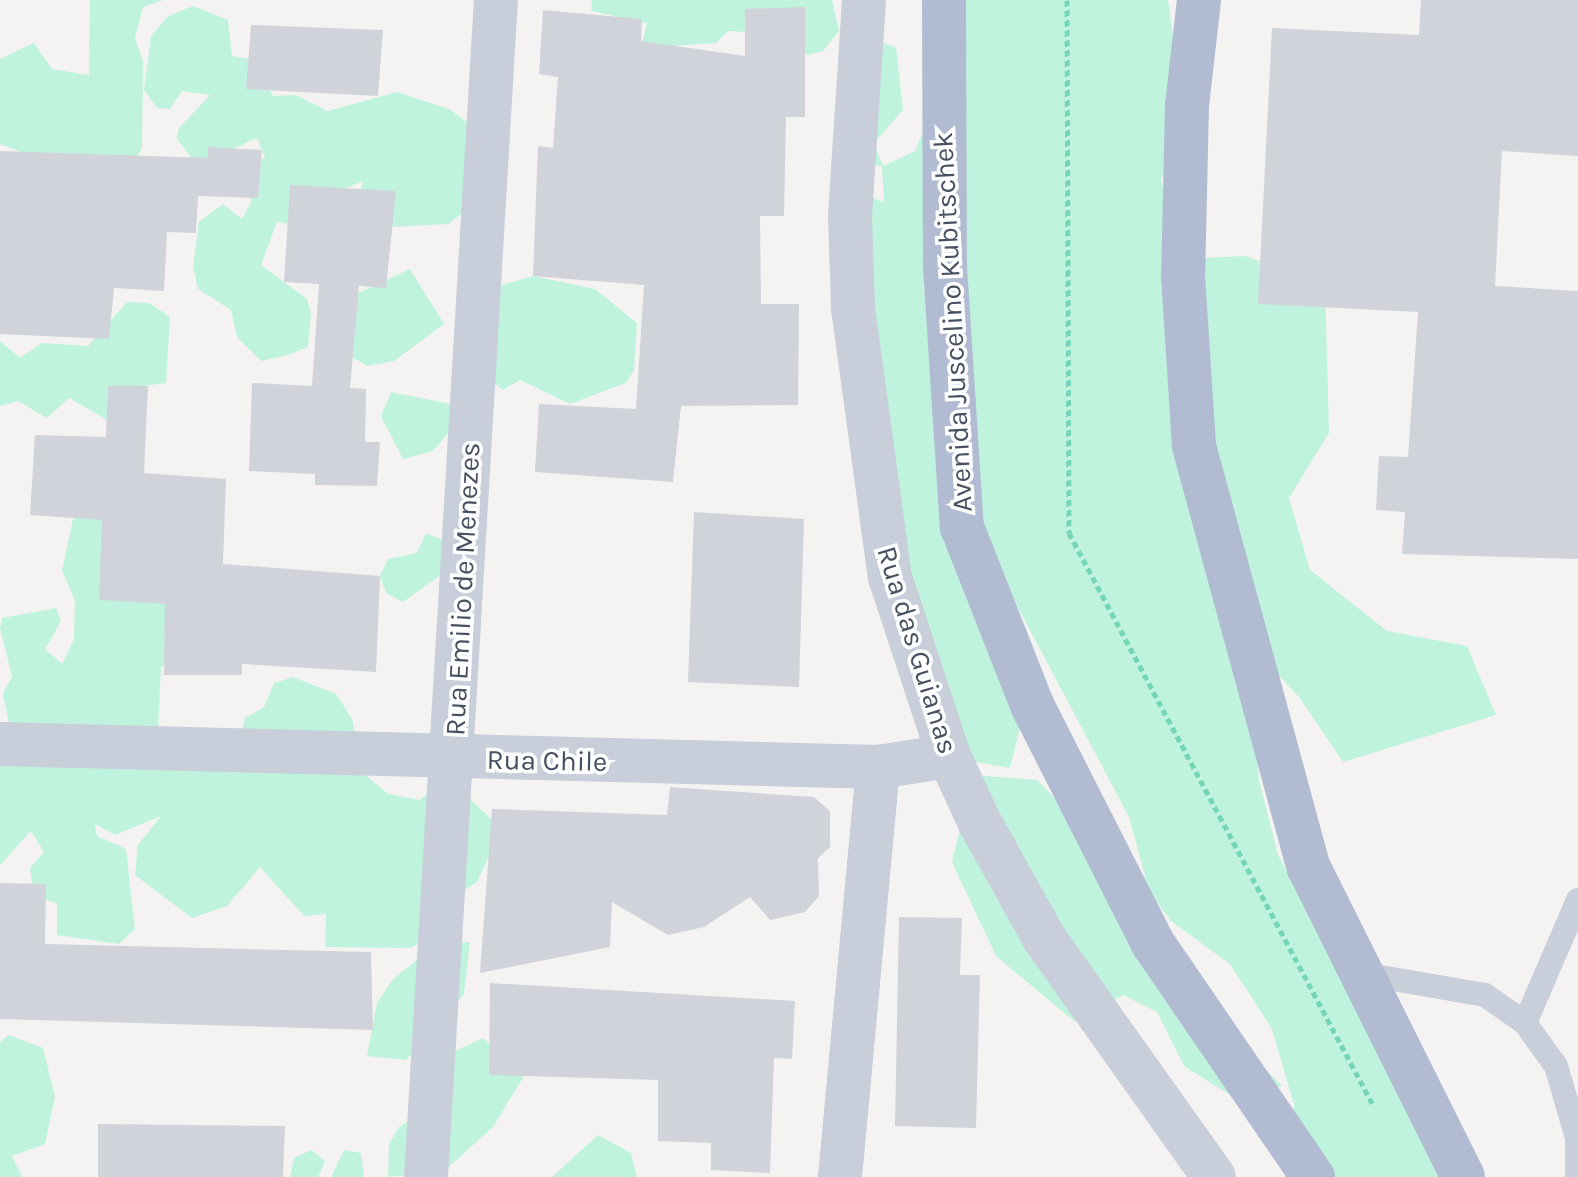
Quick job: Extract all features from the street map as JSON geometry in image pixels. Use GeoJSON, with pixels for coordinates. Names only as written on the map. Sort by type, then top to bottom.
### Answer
{"type":"FeatureCollection","features":[{"type":"Feature","properties":{"kind":"main road","name":"Avenida Juscelino Kubitschek"},"geometry":{"type":"LineString","coordinates":[[944,0],[945,267],[962,527],[1033,707],[1152,942],[1313,1177]]}},
{"type":"Feature","properties":{"kind":"main road"},"geometry":{"type":"LineString","coordinates":[[1199,0],[1187,105],[1183,276],[1194,446],[1309,868],[1358,973],[1463,1177]]}},
{"type":"Feature","properties":{"kind":"street","name":"Rua Emilio de Menezes"},"geometry":{"type":"LineString","coordinates":[[426,1177],[454,759],[496,0]]}},
{"type":"Feature","properties":{"kind":"street","name":"Rua das Guianas"},"geometry":{"type":"LineString","coordinates":[[864,0],[850,216],[870,475],[890,577],[949,756],[1044,938],[1214,1177]]}},
{"type":"Feature","properties":{"kind":"street","name":"Rua Chile"},"geometry":{"type":"LineString","coordinates":[[0,744],[454,759],[878,767],[949,756]]}},
{"type":"Feature","properties":{"kind":"street"},"geometry":{"type":"LineString","coordinates":[[840,1177],[878,767]]}},
{"type":"Feature","properties":{"kind":"lane"},"geometry":{"type":"LineString","coordinates":[[1525,1023],[1578,900]]}},
{"type":"Feature","properties":{"kind":"lane"},"geometry":{"type":"LineString","coordinates":[[1358,973],[1485,995],[1525,1023],[1556,1066],[1577,1138],[1577,1177]]}},
{"type":"Feature","properties":{"kind":"path"},"geometry":{"type":"LineString","coordinates":[[1067,0],[1069,533],[1374,1107]]}},
{"type":"Feature","properties":{"kind":"green space"},"geometry":{"type":"Polygon","coordinates":[[[90,0],[163,0],[143,7],[135,38],[143,61],[142,149],[130,165],[45,161],[0,144],[0,59],[34,43],[52,69],[89,75],[90,0]]]}},
{"type":"Feature","properties":{"kind":"green space"},"geometry":{"type":"Polygon","coordinates":[[[592,0],[832,0],[839,31],[823,51],[807,55],[769,33],[728,31],[716,43],[641,48],[647,23],[591,11],[592,0]]]}},
{"type":"Feature","properties":{"kind":"green space"},"geometry":{"type":"Polygon","coordinates":[[[960,0],[1168,0],[1183,105],[1161,180],[1182,259],[1245,256],[1325,285],[1329,433],[1289,498],[1310,570],[1387,631],[1467,646],[1496,715],[1343,762],[1299,697],[1246,640],[1259,780],[1278,855],[1447,1177],[1285,1177],[1294,1105],[1272,1029],[1230,964],[1171,921],[1149,891],[1129,817],[1006,585],[964,528],[940,342],[923,282],[958,528],[1023,715],[1010,768],[970,761],[904,604],[864,195],[884,202],[882,167],[860,158],[878,40],[896,48],[903,110],[874,143],[883,166],[915,151],[943,83],[960,0]]]}},
{"type":"Feature","properties":{"kind":"green space"},"geometry":{"type":"Polygon","coordinates":[[[193,6],[228,20],[232,56],[256,60],[273,96],[296,95],[328,111],[397,92],[449,109],[471,125],[468,208],[449,224],[391,227],[360,195],[363,181],[325,197],[297,225],[277,222],[261,265],[307,299],[311,313],[308,347],[288,355],[261,361],[237,337],[231,310],[198,289],[193,267],[199,222],[223,204],[242,219],[251,202],[247,170],[265,157],[257,138],[197,165],[177,139],[179,128],[210,95],[182,91],[170,109],[157,108],[144,90],[151,36],[168,16],[193,6]]]}},
{"type":"Feature","properties":{"kind":"green space"},"geometry":{"type":"Polygon","coordinates":[[[410,269],[444,324],[394,361],[367,366],[345,353],[342,301],[410,269]]]}},
{"type":"Feature","properties":{"kind":"green space"},"geometry":{"type":"Polygon","coordinates":[[[533,276],[595,289],[637,323],[634,370],[626,383],[570,404],[520,380],[503,390],[486,377],[499,286],[533,276]]]}},
{"type":"Feature","properties":{"kind":"green space"},"geometry":{"type":"Polygon","coordinates":[[[127,302],[149,303],[170,317],[166,383],[135,387],[109,421],[69,398],[47,418],[18,401],[0,406],[0,341],[20,358],[42,343],[88,346],[127,302]]]}},
{"type":"Feature","properties":{"kind":"green space"},"geometry":{"type":"Polygon","coordinates":[[[391,392],[451,404],[451,430],[433,451],[403,459],[381,416],[391,392]]]}},
{"type":"Feature","properties":{"kind":"green space"},"geometry":{"type":"Polygon","coordinates":[[[76,505],[105,514],[116,597],[165,604],[212,589],[227,636],[161,667],[158,730],[240,739],[245,718],[264,707],[274,683],[293,677],[336,694],[352,719],[363,773],[388,794],[420,800],[447,777],[493,821],[492,850],[477,882],[452,898],[440,931],[411,948],[325,947],[326,914],[304,916],[260,867],[227,906],[192,918],[135,875],[138,845],[161,816],[115,835],[95,824],[97,836],[126,849],[135,929],[119,944],[57,935],[57,903],[34,897],[30,868],[44,852],[31,831],[0,865],[0,729],[9,723],[3,694],[12,676],[0,628],[2,618],[56,608],[61,621],[45,649],[62,664],[74,639],[75,601],[62,570],[76,505]]]}},
{"type":"Feature","properties":{"kind":"green space"},"geometry":{"type":"Polygon","coordinates":[[[426,533],[445,541],[449,569],[403,602],[386,593],[380,576],[388,559],[417,553],[426,533]]]}},
{"type":"Feature","properties":{"kind":"green space"},"geometry":{"type":"Polygon","coordinates":[[[973,775],[1037,780],[1065,809],[1148,950],[1282,1086],[1238,1100],[1184,1066],[1157,1012],[1123,995],[1075,1022],[996,956],[952,862],[973,775]]]}},
{"type":"Feature","properties":{"kind":"green space"},"geometry":{"type":"Polygon","coordinates":[[[470,942],[464,994],[406,1060],[367,1056],[377,1003],[393,979],[437,944],[470,942]]]}},
{"type":"Feature","properties":{"kind":"green space"},"geometry":{"type":"Polygon","coordinates":[[[9,1035],[43,1048],[55,1097],[45,1144],[12,1156],[22,1177],[0,1177],[0,1042],[9,1035]]]}},
{"type":"Feature","properties":{"kind":"green space"},"geometry":{"type":"Polygon","coordinates":[[[483,1038],[524,1076],[493,1127],[444,1171],[388,1177],[389,1144],[399,1127],[422,1112],[451,1053],[483,1038]]]}},
{"type":"Feature","properties":{"kind":"green space"},"geometry":{"type":"Polygon","coordinates":[[[598,1135],[631,1153],[637,1177],[552,1177],[598,1135]]]}},
{"type":"Feature","properties":{"kind":"green space"},"geometry":{"type":"Polygon","coordinates":[[[311,1150],[325,1161],[318,1177],[290,1177],[294,1158],[311,1150]]]}},
{"type":"Feature","properties":{"kind":"green space"},"geometry":{"type":"Polygon","coordinates":[[[344,1150],[361,1153],[364,1177],[331,1177],[344,1150]]]}},
{"type":"Feature","properties":{"kind":"building"},"geometry":{"type":"Polygon","coordinates":[[[1421,0],[1578,0],[1578,156],[1502,151],[1495,286],[1578,291],[1578,559],[1402,554],[1405,512],[1376,510],[1379,456],[1408,457],[1418,312],[1258,304],[1272,28],[1419,35],[1421,0]]]}},
{"type":"Feature","properties":{"kind":"building"},"geometry":{"type":"Polygon","coordinates":[[[805,7],[805,117],[786,117],[784,216],[760,216],[761,304],[799,304],[798,405],[681,406],[673,482],[535,472],[539,404],[636,409],[644,285],[533,276],[538,146],[553,148],[558,77],[539,74],[543,10],[642,19],[641,41],[745,56],[745,9],[805,7]]]}},
{"type":"Feature","properties":{"kind":"building"},"geometry":{"type":"Polygon","coordinates":[[[251,25],[383,30],[378,96],[246,89],[251,25]]]}},
{"type":"Feature","properties":{"kind":"building"},"geometry":{"type":"Polygon","coordinates":[[[208,147],[262,150],[258,198],[198,196],[196,233],[167,232],[164,291],[114,288],[109,339],[0,334],[0,151],[208,158],[208,147]]]}},
{"type":"Feature","properties":{"kind":"building"},"geometry":{"type":"Polygon","coordinates":[[[290,185],[396,191],[386,288],[359,286],[350,388],[366,389],[365,442],[380,442],[377,486],[315,485],[315,474],[249,471],[252,383],[312,386],[319,284],[284,282],[290,185]]]}},
{"type":"Feature","properties":{"kind":"building"},"geometry":{"type":"Polygon","coordinates":[[[108,386],[148,386],[144,473],[226,479],[223,564],[380,576],[376,672],[242,664],[242,675],[164,675],[165,604],[99,600],[102,520],[30,515],[35,435],[106,437],[108,386]]]}},
{"type":"Feature","properties":{"kind":"building"},"geometry":{"type":"Polygon","coordinates":[[[694,512],[804,519],[799,687],[688,682],[694,512]]]}},
{"type":"Feature","properties":{"kind":"building"},"geometry":{"type":"Polygon","coordinates":[[[670,787],[814,797],[830,811],[830,847],[818,858],[819,896],[805,912],[770,920],[750,897],[704,927],[668,935],[612,902],[610,947],[480,973],[492,809],[667,815],[670,787]]]}},
{"type":"Feature","properties":{"kind":"building"},"geometry":{"type":"Polygon","coordinates":[[[0,883],[46,884],[45,944],[371,952],[373,1030],[0,1019],[0,883]]]}},
{"type":"Feature","properties":{"kind":"building"},"geometry":{"type":"Polygon","coordinates":[[[899,917],[962,918],[960,975],[980,975],[976,1128],[895,1126],[899,917]]]}},
{"type":"Feature","properties":{"kind":"building"},"geometry":{"type":"Polygon","coordinates":[[[490,983],[795,1001],[792,1059],[774,1058],[770,1173],[711,1170],[711,1143],[658,1141],[658,1080],[489,1075],[490,983]]]}},
{"type":"Feature","properties":{"kind":"building"},"geometry":{"type":"Polygon","coordinates":[[[98,1124],[285,1126],[283,1177],[98,1177],[98,1124]]]}}]}
